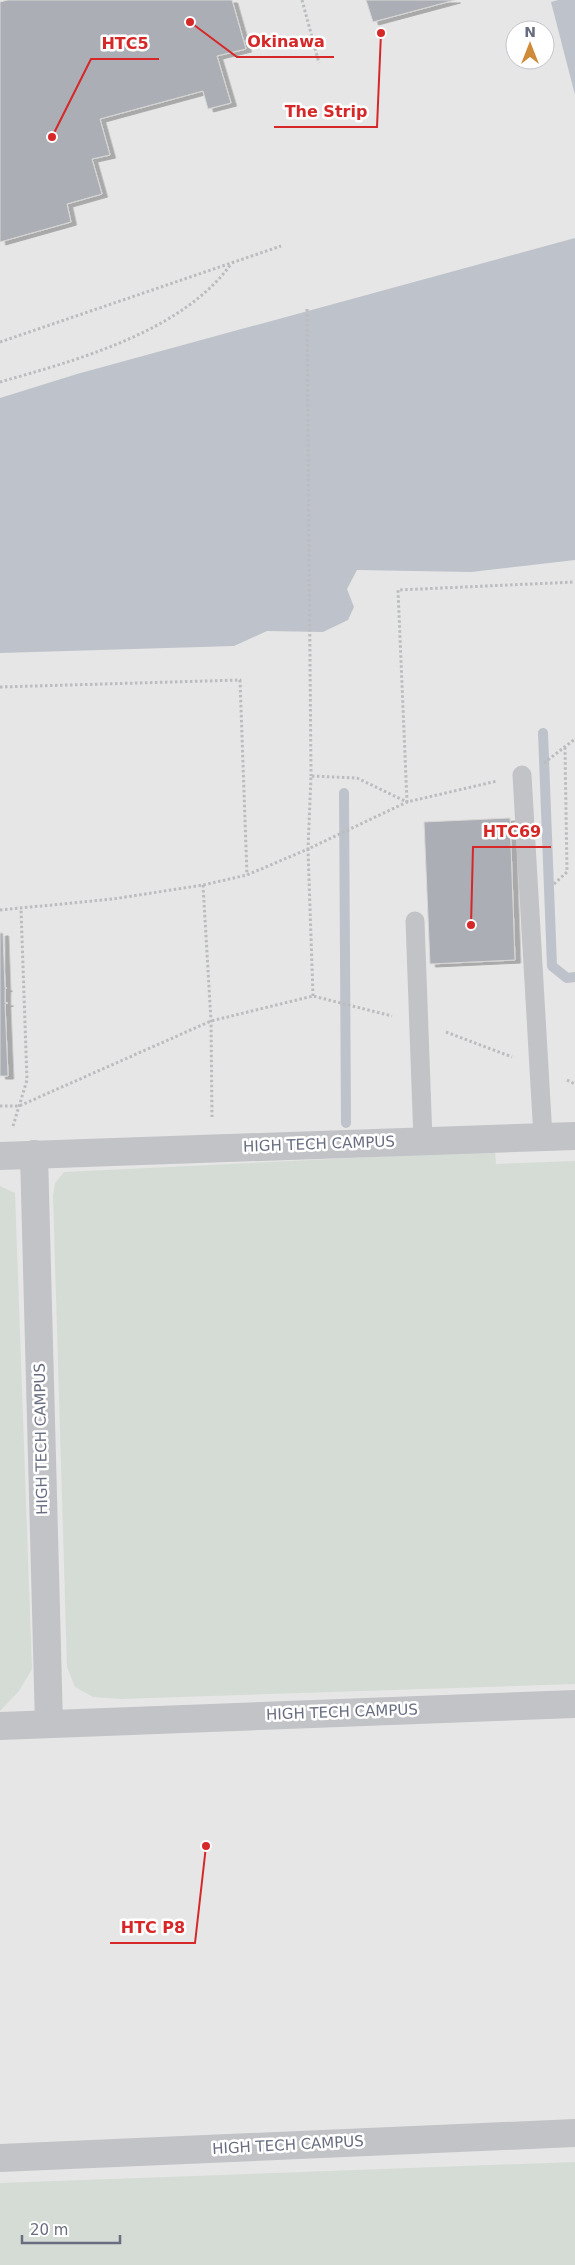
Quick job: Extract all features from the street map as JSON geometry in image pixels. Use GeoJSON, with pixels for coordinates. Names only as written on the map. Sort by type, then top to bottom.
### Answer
{"type":"FeatureCollection","features":[{"type":"Feature","properties":{"kind":"street","name":"HIGH TECH CAMPUS"},"geometry":{"type":"LineString","coordinates":[[2,1156],[575,1136]]}},
{"type":"Feature","properties":{"kind":"street","name":"HIGH TECH CAMPUS"},"geometry":{"type":"LineString","coordinates":[[34,1154],[49,1724]]}},
{"type":"Feature","properties":{"kind":"street","name":"HIGH TECH CAMPUS"},"geometry":{"type":"LineString","coordinates":[[0,1726],[575,1704]]}},
{"type":"Feature","properties":{"kind":"street","name":"HIGH TECH CAMPUS"},"geometry":{"type":"LineString","coordinates":[[0,2158],[575,2132]]}},
{"type":"Feature","properties":{"kind":"lane"},"geometry":{"type":"LineString","coordinates":[[522,775],[543,1137]]}},
{"type":"Feature","properties":{"kind":"lane"},"geometry":{"type":"LineString","coordinates":[[416,921],[423,1140]]}},
{"type":"Feature","properties":{"kind":"path"},"geometry":{"type":"LineString","coordinates":[[302,0],[319,63]]}},
{"type":"Feature","properties":{"kind":"path"},"geometry":{"type":"LineString","coordinates":[[0,342],[281,246]]}},
{"type":"Feature","properties":{"kind":"path"},"geometry":{"type":"LineString","coordinates":[[0,382],[88,355],[153,328],[181,310],[221,278],[232,263]]}},
{"type":"Feature","properties":{"kind":"path"},"geometry":{"type":"LineString","coordinates":[[307,309],[311,776],[308,849],[313,996]]}},
{"type":"Feature","properties":{"kind":"path"},"geometry":{"type":"LineString","coordinates":[[407,802],[398,590],[575,582]]}},
{"type":"Feature","properties":{"kind":"path"},"geometry":{"type":"LineString","coordinates":[[0,687],[240,680],[247,875]]}},
{"type":"Feature","properties":{"kind":"path"},"geometry":{"type":"LineString","coordinates":[[558,752],[575,739]]}},
{"type":"Feature","properties":{"kind":"path"},"geometry":{"type":"LineString","coordinates":[[562,879],[567,872],[565,748]]}},
{"type":"Feature","properties":{"kind":"path"},"geometry":{"type":"LineString","coordinates":[[0,910],[113,899],[203,885],[247,875],[330,839],[407,802],[522,775]]}},
{"type":"Feature","properties":{"kind":"path"},"geometry":{"type":"LineString","coordinates":[[311,776],[357,778],[407,802]]}},
{"type":"Feature","properties":{"kind":"path"},"geometry":{"type":"LineString","coordinates":[[203,885],[211,1021],[212,1148]]}},
{"type":"Feature","properties":{"kind":"path"},"geometry":{"type":"LineString","coordinates":[[2,1156],[27,1080],[21,909]]}},
{"type":"Feature","properties":{"kind":"path"},"geometry":{"type":"LineString","coordinates":[[0,1106],[19,1106],[211,1021],[313,996],[418,1022],[539,1067],[575,1084]]}},
{"type":"Feature","properties":{"kind":"shaded area"},"geometry":{"type":"Polygon","coordinates":[[[0,0],[575,0],[575,2261],[455,2265],[0,2265],[0,0]]]}},
{"type":"Feature","properties":{"kind":"shaded area"},"geometry":{"type":"Polygon","coordinates":[[[575,0],[575,95],[551,2],[575,0]]]}},
{"type":"Feature","properties":{"kind":"shaded area"},"geometry":{"type":"Polygon","coordinates":[[[575,238],[575,560],[471,572],[357,570],[347,589],[354,607],[348,620],[323,632],[267,631],[234,646],[0,653],[0,398],[77,374],[575,238]]]}},
{"type":"Feature","properties":{"kind":"shaded area"},"geometry":{"type":"Polygon","coordinates":[[[495,1151],[496,1164],[575,1161],[575,1684],[121,1699],[93,1697],[75,1687],[67,1667],[53,1196],[55,1183],[64,1172],[495,1151]]]}},
{"type":"Feature","properties":{"kind":"shaded area"},"geometry":{"type":"Polygon","coordinates":[[[0,1186],[15,1193],[32,1669],[19,1691],[0,1711],[0,1186]]]}},
{"type":"Feature","properties":{"kind":"shaded area"},"geometry":{"type":"Polygon","coordinates":[[[575,2162],[575,2265],[0,2265],[0,2183],[575,2162]]]}},
{"type":"Feature","properties":{"kind":"building"},"geometry":{"type":"Polygon","coordinates":[[[8,0],[232,0],[246,49],[217,56],[231,103],[208,109],[203,91],[100,119],[110,155],[92,159],[102,194],[67,204],[71,222],[0,242],[0,2],[8,0]]]}},
{"type":"Feature","properties":{"kind":"building"},"geometry":{"type":"Polygon","coordinates":[[[366,0],[455,0],[373,22],[366,0]]]}},
{"type":"Feature","properties":{"kind":"building"},"geometry":{"type":"Polygon","coordinates":[[[510,818],[515,960],[430,964],[424,822],[510,818]]]}},
{"type":"Feature","properties":{"kind":"building"},"geometry":{"type":"Polygon","coordinates":[[[0,933],[3,933],[5,988],[7,988],[5,989],[5,1003],[8,1003],[5,1004],[8,1076],[0,1076],[0,933]]]}},
{"type":"Feature","properties":{"kind":"waterway"},"geometry":{"type":"LineString","coordinates":[[543,733],[552,966],[567,978],[575,977]]}},
{"type":"Feature","properties":{"kind":"waterway"},"geometry":{"type":"LineString","coordinates":[[344,793],[346,1123]]}},
{"type":"Feature","properties":{"kind":"place","name":"Okinawa"},"geometry":{"type":"Point","coordinates":[190,22]}},
{"type":"Feature","properties":{"kind":"place","name":"The Strip"},"geometry":{"type":"Point","coordinates":[381,33]}},
{"type":"Feature","properties":{"kind":"place","name":"HTC5"},"geometry":{"type":"Point","coordinates":[52,137]}},
{"type":"Feature","properties":{"kind":"place","name":"HTC69"},"geometry":{"type":"Point","coordinates":[471,925]}},
{"type":"Feature","properties":{"kind":"place","name":"HTC P8"},"geometry":{"type":"Point","coordinates":[206,1846]}}]}
